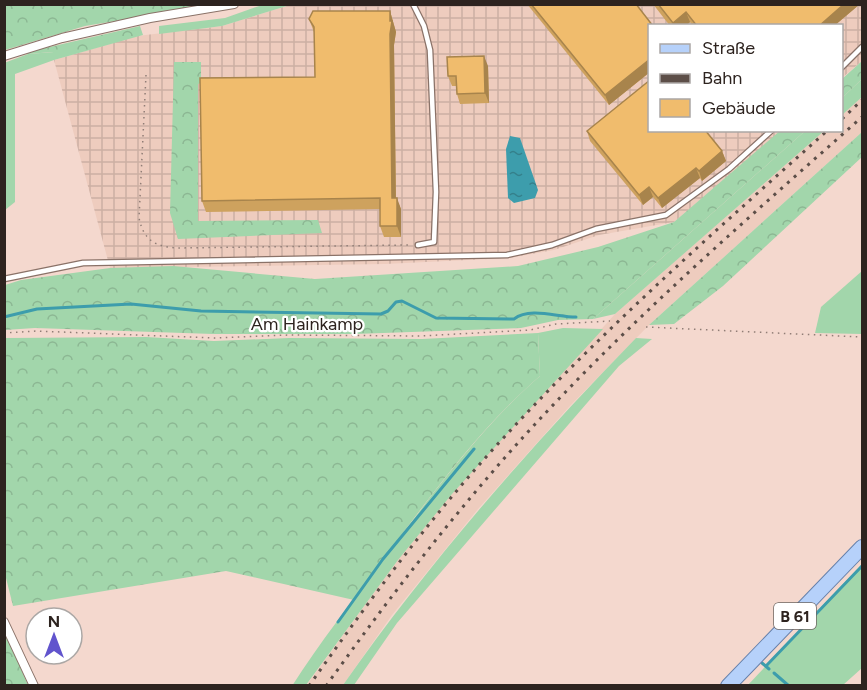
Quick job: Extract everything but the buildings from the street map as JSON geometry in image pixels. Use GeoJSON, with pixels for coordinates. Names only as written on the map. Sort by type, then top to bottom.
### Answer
{"type":"FeatureCollection","features":[{"type":"Feature","properties":{"kind":"main road","name":"B 61"},"geometry":{"type":"LineString","coordinates":[[728,686],[862,548]]}},
{"type":"Feature","properties":{"kind":"street"},"geometry":{"type":"LineString","coordinates":[[4,56],[62,38],[150,18],[234,4]]}},
{"type":"Feature","properties":{"kind":"street"},"geometry":{"type":"LineString","coordinates":[[4,622],[34,686]]}},
{"type":"Feature","properties":{"kind":"lane"},"geometry":{"type":"LineString","coordinates":[[413,4],[424,26],[430,50],[436,192],[434,242],[418,245]]}},
{"type":"Feature","properties":{"kind":"lane"},"geometry":{"type":"LineString","coordinates":[[843,66],[862,47]]}},
{"type":"Feature","properties":{"kind":"lane"},"geometry":{"type":"LineString","coordinates":[[4,279],[83,263],[507,255],[552,245],[596,230],[666,215],[729,169],[770,132]]}},
{"type":"Feature","properties":{"kind":"path"},"geometry":{"type":"LineString","coordinates":[[146,75],[139,218],[141,230],[149,240],[159,246],[176,248],[418,245]]}},
{"type":"Feature","properties":{"kind":"path","name":"Am Hainkamp"},"geometry":{"type":"LineString","coordinates":[[4,333],[36,331],[214,338],[289,335],[421,336],[530,330],[556,324],[610,321]]}},
{"type":"Feature","properties":{"kind":"path"},"geometry":{"type":"LineString","coordinates":[[646,327],[862,337]]}},
{"type":"Feature","properties":{"kind":"shaded area"},"geometry":{"type":"Polygon","coordinates":[[[290,5],[862,5],[862,61],[843,77],[843,24],[648,24],[648,132],[780,132],[674,222],[599,235],[554,250],[509,258],[385,264],[110,268],[54,60],[137,36],[222,26],[290,5]]]}},
{"type":"Feature","properties":{"kind":"shaded area"},"geometry":{"type":"Polygon","coordinates":[[[862,97],[862,132],[649,325],[569,407],[478,509],[392,615],[343,685],[306,686],[398,560],[452,494],[615,314],[823,132],[843,132],[843,114],[862,97]]]}},
{"type":"Feature","properties":{"kind":"green space"},"geometry":{"type":"Polygon","coordinates":[[[4,5],[213,5],[85,26],[5,50],[4,5]]]}},
{"type":"Feature","properties":{"kind":"green space"},"geometry":{"type":"Polygon","coordinates":[[[262,5],[290,5],[222,26],[159,34],[159,26],[225,18],[262,5]]]}},
{"type":"Feature","properties":{"kind":"green space"},"geometry":{"type":"Polygon","coordinates":[[[140,26],[143,35],[54,60],[53,52],[28,54],[28,52],[140,26]]]}},
{"type":"Feature","properties":{"kind":"green space"},"geometry":{"type":"Polygon","coordinates":[[[54,52],[54,60],[15,74],[15,202],[5,210],[4,63],[28,54],[54,52]]]}},
{"type":"Feature","properties":{"kind":"green space"},"geometry":{"type":"Polygon","coordinates":[[[862,61],[862,79],[843,97],[843,78],[862,61]]]}},
{"type":"Feature","properties":{"kind":"green space"},"geometry":{"type":"Polygon","coordinates":[[[174,62],[201,62],[201,83],[198,84],[198,221],[318,220],[322,233],[178,239],[170,213],[174,62]]]}},
{"type":"Feature","properties":{"kind":"green space"},"geometry":{"type":"Polygon","coordinates":[[[862,79],[862,97],[843,114],[843,97],[862,79]]]}},
{"type":"Feature","properties":{"kind":"green space"},"geometry":{"type":"Polygon","coordinates":[[[779,132],[804,132],[593,319],[558,320],[521,328],[355,334],[213,334],[35,328],[5,330],[5,285],[21,280],[110,268],[173,266],[315,279],[518,266],[598,247],[674,222],[779,132]]]}},
{"type":"Feature","properties":{"kind":"green space"},"geometry":{"type":"Polygon","coordinates":[[[804,132],[823,132],[615,314],[593,319],[804,132]]]}},
{"type":"Feature","properties":{"kind":"green space"},"geometry":{"type":"Polygon","coordinates":[[[862,132],[862,157],[723,286],[674,324],[649,325],[862,132]]]}},
{"type":"Feature","properties":{"kind":"green space"},"geometry":{"type":"Polygon","coordinates":[[[862,271],[862,334],[815,333],[821,307],[862,271]]]}},
{"type":"Feature","properties":{"kind":"green space"},"geometry":{"type":"Polygon","coordinates":[[[563,328],[603,329],[452,494],[398,560],[306,685],[292,686],[336,622],[457,464],[496,418],[540,376],[538,333],[563,328]]]}},
{"type":"Feature","properties":{"kind":"green space"},"geometry":{"type":"Polygon","coordinates":[[[538,333],[540,376],[513,401],[464,454],[354,600],[226,571],[13,606],[4,570],[5,338],[146,337],[214,341],[289,338],[422,339],[538,333]]]}},
{"type":"Feature","properties":{"kind":"green space"},"geometry":{"type":"Polygon","coordinates":[[[636,338],[652,339],[619,366],[397,623],[354,685],[343,685],[376,639],[482,506],[636,338]]]}},
{"type":"Feature","properties":{"kind":"green space"},"geometry":{"type":"Polygon","coordinates":[[[862,564],[862,668],[843,685],[747,686],[862,564]]]}},
{"type":"Feature","properties":{"kind":"green space"},"geometry":{"type":"Polygon","coordinates":[[[5,632],[28,685],[5,685],[5,632]]]}},
{"type":"Feature","properties":{"kind":"water"},"geometry":{"type":"Polygon","coordinates":[[[510,136],[520,138],[538,190],[535,198],[514,203],[508,198],[506,149],[510,136]]]}},
{"type":"Feature","properties":{"kind":"waterway"},"geometry":{"type":"LineString","coordinates":[[4,317],[37,309],[131,304],[201,311],[381,314],[388,311],[396,302],[402,301],[436,318],[514,319],[520,315],[536,313],[576,317]]}},
{"type":"Feature","properties":{"kind":"waterway"},"geometry":{"type":"LineString","coordinates":[[338,622],[383,559],[474,449]]}},
{"type":"Feature","properties":{"kind":"waterway"},"geometry":{"type":"LineString","coordinates":[[766,666],[862,566]]}},
{"type":"Feature","properties":{"kind":"waterway"},"geometry":{"type":"LineString","coordinates":[[762,663],[769,669]]}},
{"type":"Feature","properties":{"kind":"waterway"},"geometry":{"type":"LineString","coordinates":[[774,673],[789,686]]}},
{"type":"Feature","properties":{"kind":"railway"},"geometry":{"type":"LineString","coordinates":[[843,118],[862,100]]}},
{"type":"Feature","properties":{"kind":"railway"},"geometry":{"type":"LineString","coordinates":[[326,686],[442,532],[491,473],[557,400],[685,276],[862,117]]}},
{"type":"Feature","properties":{"kind":"railway"},"geometry":{"type":"LineString","coordinates":[[309,686],[404,556],[508,433],[624,316],[826,132]]}}]}
